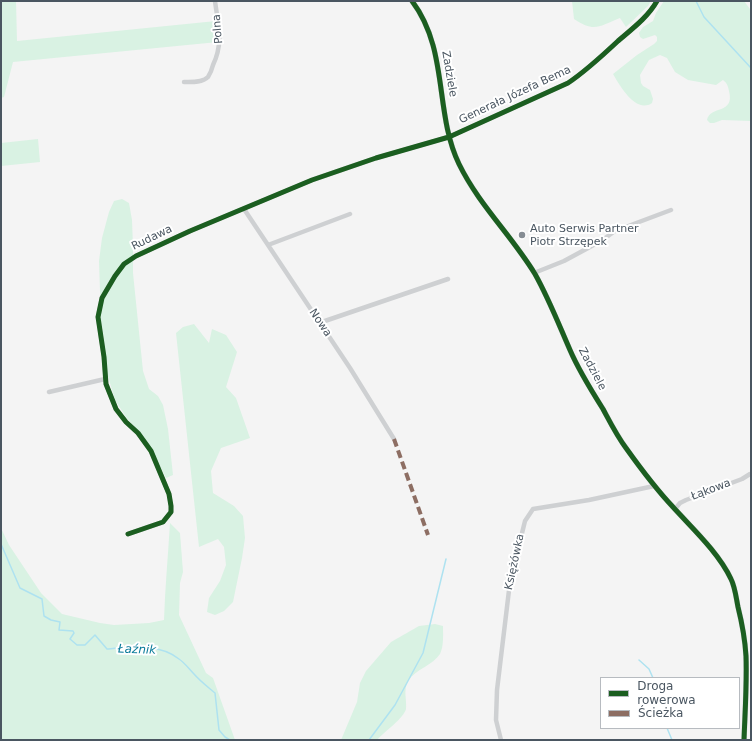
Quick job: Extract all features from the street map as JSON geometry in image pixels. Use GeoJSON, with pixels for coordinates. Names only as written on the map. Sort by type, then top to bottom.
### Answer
{"type":"FeatureCollection","features":[{"type":"Feature","properties":{"kind":"street","name":"Polna"},"geometry":{"type":"LineString","coordinates":[[184,82],[200,81],[208,77],[216,60],[220,49],[220,39],[215,1]]}},
{"type":"Feature","properties":{"kind":"street","name":"Zadziele"},"geometry":{"type":"LineString","coordinates":[[412,1],[422,15],[432,37],[449,137],[458,161],[474,190],[534,273],[547,297],[570,350],[624,446],[654,486],[723,564],[730,577],[735,591],[744,633],[749,668],[744,740]]}},
{"type":"Feature","properties":{"kind":"street","name":"Generała Józefa Bema"},"geometry":{"type":"LineString","coordinates":[[449,137],[568,83],[582,74],[634,27],[653,8],[657,1]]}},
{"type":"Feature","properties":{"kind":"street","name":"Rudawa"},"geometry":{"type":"LineString","coordinates":[[128,534],[163,522],[170,512],[171,501],[151,451],[138,433],[126,422],[116,409],[105,379],[104,357],[98,317],[102,298],[124,264],[136,256],[183,234],[312,180],[344,168],[449,137]]}},
{"type":"Feature","properties":{"kind":"street","name":"Nowa"},"geometry":{"type":"LineString","coordinates":[[244,209],[350,368],[394,439]]}},
{"type":"Feature","properties":{"kind":"street"},"geometry":{"type":"LineString","coordinates":[[534,273],[564,261],[615,231],[671,210]]}},
{"type":"Feature","properties":{"kind":"street"},"geometry":{"type":"LineString","coordinates":[[268,244],[350,214]]}},
{"type":"Feature","properties":{"kind":"street"},"geometry":{"type":"LineString","coordinates":[[320,323],[448,278]]}},
{"type":"Feature","properties":{"kind":"street"},"geometry":{"type":"LineString","coordinates":[[49,392],[105,379]]}},
{"type":"Feature","properties":{"kind":"street","name":"Łąkowa"},"geometry":{"type":"LineString","coordinates":[[675,509],[680,503],[686,500],[742,479],[750,474]]}},
{"type":"Feature","properties":{"kind":"street","name":"Księżówka"},"geometry":{"type":"LineString","coordinates":[[500,740],[496,720],[497,690],[510,582],[518,544],[525,521],[533,509],[589,500],[654,486]]}},
{"type":"Feature","properties":{"kind":"green space"},"geometry":{"type":"Polygon","coordinates":[[[1,1],[16,1],[17,41],[216,21],[218,42],[13,62],[4,97],[1,98],[1,1]]]}},
{"type":"Feature","properties":{"kind":"green space"},"geometry":{"type":"Polygon","coordinates":[[[572,1],[651,1],[648,6],[626,27],[620,18],[602,26],[592,27],[574,19],[572,1]]]}},
{"type":"Feature","properties":{"kind":"green space"},"geometry":{"type":"Polygon","coordinates":[[[664,1],[744,1],[750,9],[751,121],[722,120],[710,123],[707,120],[709,115],[729,104],[729,89],[726,83],[723,80],[716,85],[688,80],[675,72],[667,58],[660,55],[649,60],[640,75],[643,86],[650,90],[653,99],[652,103],[640,105],[634,102],[624,91],[613,74],[657,41],[657,37],[655,35],[643,39],[640,37],[639,33],[643,27],[653,21],[656,13],[664,1]]]}},
{"type":"Feature","properties":{"kind":"green space"},"geometry":{"type":"Polygon","coordinates":[[[38,139],[40,162],[1,166],[1,143],[38,139]]]}},
{"type":"Feature","properties":{"kind":"green space"},"geometry":{"type":"Polygon","coordinates":[[[122,199],[129,203],[132,220],[133,273],[143,371],[149,389],[158,396],[163,405],[168,429],[173,475],[166,478],[145,439],[126,417],[115,400],[107,373],[101,322],[99,261],[102,238],[109,212],[114,201],[122,199]]]}},
{"type":"Feature","properties":{"kind":"green space"},"geometry":{"type":"Polygon","coordinates":[[[194,324],[209,343],[212,329],[226,335],[237,352],[226,387],[236,398],[250,438],[221,448],[211,471],[213,493],[234,506],[243,516],[245,538],[233,602],[224,611],[215,615],[207,612],[209,598],[220,581],[226,565],[224,547],[218,539],[199,547],[176,333],[183,327],[194,324]]]}},
{"type":"Feature","properties":{"kind":"green space"},"geometry":{"type":"Polygon","coordinates":[[[170,523],[180,533],[183,572],[180,583],[179,615],[206,673],[213,678],[235,740],[1,740],[1,528],[9,545],[41,593],[62,614],[114,625],[149,623],[164,620],[170,523]]]}},
{"type":"Feature","properties":{"kind":"green space"},"geometry":{"type":"Polygon","coordinates":[[[435,624],[443,626],[443,640],[440,654],[437,658],[415,673],[408,681],[405,691],[406,709],[402,717],[377,740],[341,740],[357,702],[360,683],[366,671],[391,642],[419,626],[435,624]]]}},
{"type":"Feature","properties":{"kind":"waterway"},"geometry":{"type":"LineString","coordinates":[[696,1],[704,17],[751,68]]}},
{"type":"Feature","properties":{"kind":"waterway","name":"Łaźnik"},"geometry":{"type":"LineString","coordinates":[[1,544],[20,588],[42,599],[44,616],[51,620],[60,622],[59,630],[73,631],[74,633],[70,639],[77,645],[85,645],[95,635],[107,649],[134,647],[154,648],[171,654],[185,664],[215,693],[219,730],[230,740]]}},
{"type":"Feature","properties":{"kind":"waterway"},"geometry":{"type":"LineString","coordinates":[[369,740],[395,705],[423,653],[446,559]]}},
{"type":"Feature","properties":{"kind":"waterway"},"geometry":{"type":"LineString","coordinates":[[639,660],[649,669],[653,677]]}},
{"type":"Feature","properties":{"kind":"waterway"},"geometry":{"type":"LineString","coordinates":[[667,729],[672,740]]}},
{"type":"Feature","properties":{"kind":"marked path"},"geometry":{"type":"LineString","coordinates":[[394,439],[428,535]]}},
{"type":"Feature","properties":{"kind":"cycle path"},"geometry":{"type":"LineString","coordinates":[[412,1],[424,20],[431,40],[437,60],[446,123],[451,144],[467,179],[535,274],[577,365],[623,443],[661,493],[697,532],[720,560],[731,579],[741,619],[746,650],[744,740]]}},
{"type":"Feature","properties":{"kind":"cycle path"},"geometry":{"type":"LineString","coordinates":[[128,534],[163,522],[171,512],[171,506],[169,494],[151,451],[138,433],[126,422],[116,409],[106,384],[104,357],[98,317],[102,298],[124,264],[136,256],[190,231],[312,180],[376,158],[449,137],[568,83],[594,63],[639,22],[657,1]]}},
{"type":"Feature","properties":{"kind":"place","name":"Auto Serwis Partner Piotr Strzępek"},"geometry":{"type":"Point","coordinates":[522,235]}}]}
